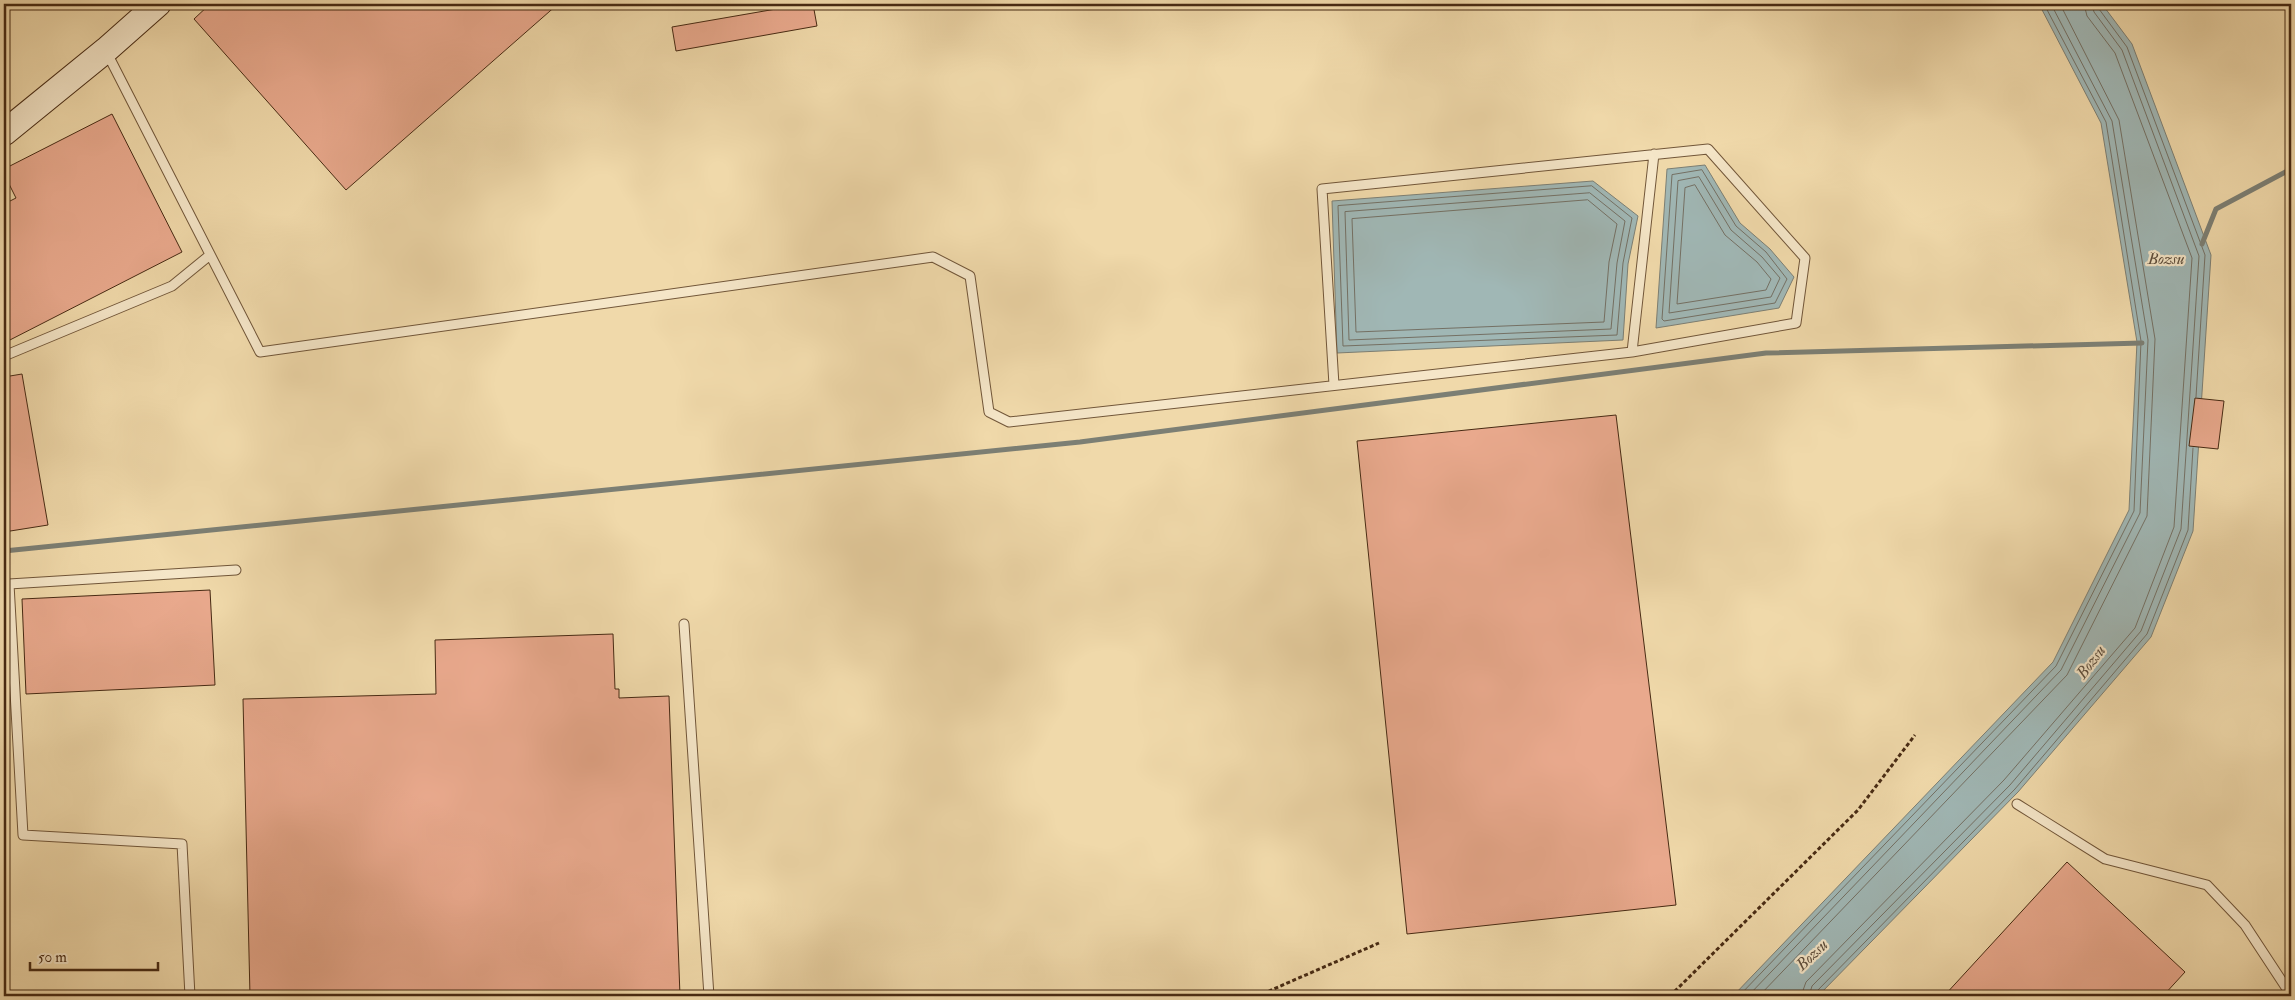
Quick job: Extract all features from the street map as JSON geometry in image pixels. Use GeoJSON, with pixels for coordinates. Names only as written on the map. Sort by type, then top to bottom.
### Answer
{"type":"FeatureCollection","features":[{"type":"Feature","properties":{"kind":"main road"},"geometry":{"type":"LineString","coordinates":[[4,133],[106,50],[158,4]]}},
{"type":"Feature","properties":{"kind":"lane"},"geometry":{"type":"LineString","coordinates":[[106,50],[260,352],[933,257],[970,276],[989,412],[1009,422],[1632,352],[1796,324],[1805,258],[1708,149],[1322,189],[1334,385]]}},
{"type":"Feature","properties":{"kind":"lane"},"geometry":{"type":"LineString","coordinates":[[1632,352],[1654,154]]}},
{"type":"Feature","properties":{"kind":"lane"},"geometry":{"type":"LineString","coordinates":[[4,356],[172,286],[210,255]]}},
{"type":"Feature","properties":{"kind":"lane"},"geometry":{"type":"LineString","coordinates":[[190,996],[182,844],[24,835],[9,584],[236,570]]}},
{"type":"Feature","properties":{"kind":"lane"},"geometry":{"type":"LineString","coordinates":[[684,624],[708,996]]}},
{"type":"Feature","properties":{"kind":"lane"},"geometry":{"type":"LineString","coordinates":[[2017,804],[2105,859],[2208,884],[2245,925],[2291,996]]}},
{"type":"Feature","properties":{"kind":"path"},"geometry":{"type":"LineString","coordinates":[[1670,996],[1858,810],[1915,735]]}},
{"type":"Feature","properties":{"kind":"path"},"geometry":{"type":"LineString","coordinates":[[1264,996],[1269,991],[1378,944]]}},
{"type":"Feature","properties":{"kind":"water","name":"Bozsu"},"geometry":{"type":"Polygon","coordinates":[[[2039,4],[2102,4],[2132,44],[2211,255],[2193,531],[2151,637],[2018,792],[1818,996],[1733,996],[2053,662],[2129,510],[2137,342],[2101,123],[2039,4]]]}},
{"type":"Feature","properties":{"kind":"water"},"geometry":{"type":"Polygon","coordinates":[[[1705,165],[1740,223],[1770,249],[1794,277],[1779,308],[1656,328],[1667,169],[1705,165]]]}},
{"type":"Feature","properties":{"kind":"water"},"geometry":{"type":"Polygon","coordinates":[[[1593,181],[1638,216],[1628,264],[1623,340],[1337,353],[1332,201],[1593,181]]]}},
{"type":"Feature","properties":{"kind":"building"},"geometry":{"type":"Polygon","coordinates":[[[210,4],[558,4],[346,190],[194,19],[210,4]]]}},
{"type":"Feature","properties":{"kind":"building"},"geometry":{"type":"Polygon","coordinates":[[[813,4],[817,26],[676,51],[672,27],[813,4]]]}},
{"type":"Feature","properties":{"kind":"building"},"geometry":{"type":"Polygon","coordinates":[[[112,114],[182,252],[4,343],[4,204],[16,198],[4,174],[4,169],[112,114]]]}},
{"type":"Feature","properties":{"kind":"building"},"geometry":{"type":"Polygon","coordinates":[[[22,374],[48,525],[4,532],[4,377],[22,374]]]}},
{"type":"Feature","properties":{"kind":"building"},"geometry":{"type":"Polygon","coordinates":[[[2195,398],[2224,401],[2218,449],[2189,446],[2195,398]]]}},
{"type":"Feature","properties":{"kind":"building"},"geometry":{"type":"Polygon","coordinates":[[[1616,415],[1676,905],[1407,934],[1357,441],[1616,415]]]}},
{"type":"Feature","properties":{"kind":"building"},"geometry":{"type":"Polygon","coordinates":[[[210,590],[215,685],[26,694],[22,599],[210,590]]]}},
{"type":"Feature","properties":{"kind":"building"},"geometry":{"type":"Polygon","coordinates":[[[613,634],[615,689],[619,689],[619,698],[669,696],[680,996],[250,996],[243,699],[436,694],[435,640],[613,634]]]}},
{"type":"Feature","properties":{"kind":"building"},"geometry":{"type":"Polygon","coordinates":[[[2067,862],[2185,972],[2163,996],[1944,996],[2067,862]]]}},
{"type":"Feature","properties":{"kind":"waterway"},"geometry":{"type":"LineString","coordinates":[[2202,244],[2216,209],[2291,169]]}},
{"type":"Feature","properties":{"kind":"waterway"},"geometry":{"type":"LineString","coordinates":[[4,551],[1080,442],[1766,353],[2142,343]]}}]}
